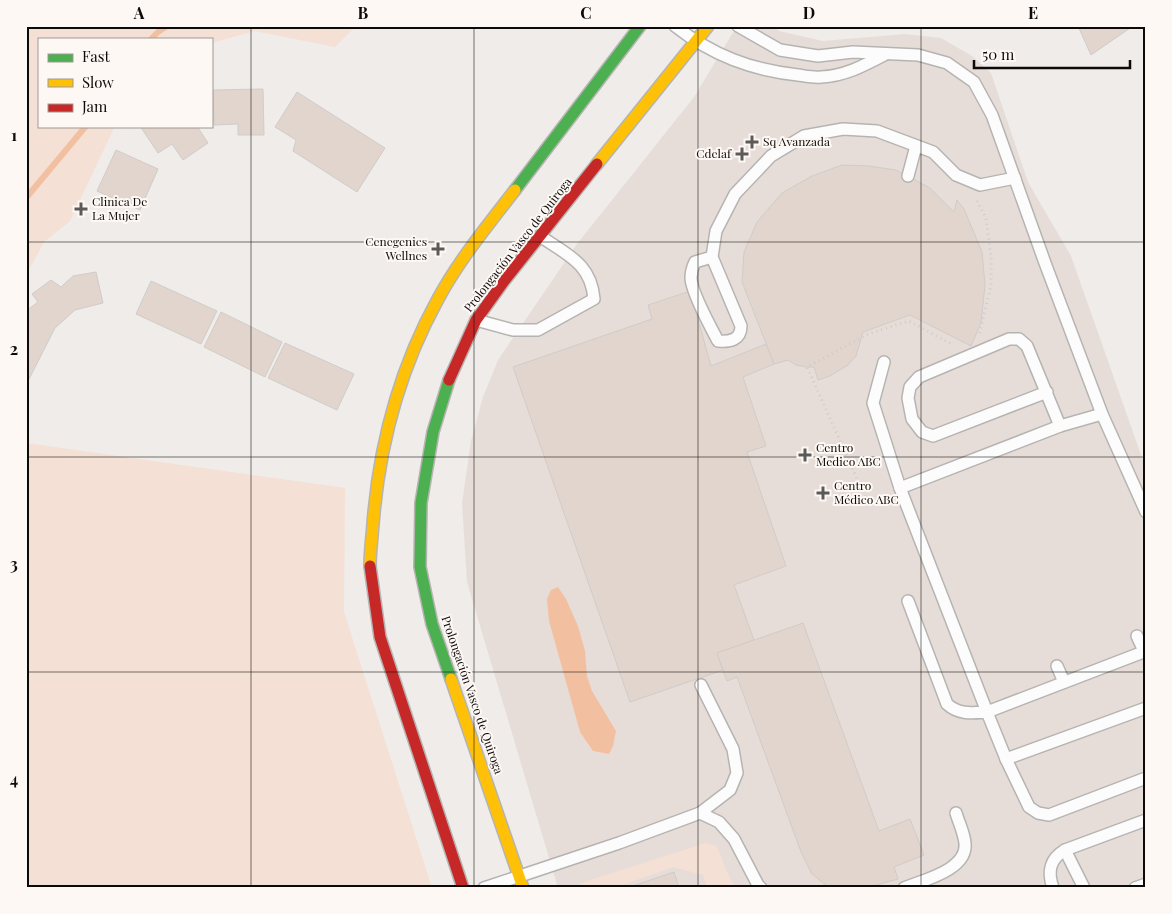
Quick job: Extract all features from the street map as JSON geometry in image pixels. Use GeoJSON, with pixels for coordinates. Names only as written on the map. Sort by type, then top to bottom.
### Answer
{"type":"FeatureCollection","features":[{"type":"Feature","properties":{"kind":"street"},"geometry":{"type":"LineString","coordinates":[[463,888],[380,637],[370,564],[375,500],[388,425],[412,352],[442,290],[466,254],[640,26]]}},
{"type":"Feature","properties":{"kind":"street","name":"Prolongación Vasco de Quiroga"},"geometry":{"type":"LineString","coordinates":[[523,888],[432,624],[420,567],[422,503],[433,432],[452,372],[476,320],[504,281],[708,26]]}},
{"type":"Feature","properties":{"kind":"lane"},"geometry":{"type":"LineString","coordinates":[[674,26],[696,42],[727,58],[774,72],[821,77],[856,70],[886,54]]}},
{"type":"Feature","properties":{"kind":"lane"},"geometry":{"type":"LineString","coordinates":[[738,26],[780,50],[818,56],[853,52],[918,55],[947,63],[974,82],[992,115],[1102,414],[1146,512]]}},
{"type":"Feature","properties":{"kind":"lane"},"geometry":{"type":"LineString","coordinates":[[712,257],[695,262],[691,270],[691,280],[707,321],[718,341],[727,342],[737,338],[741,333],[741,326],[712,257],[716,231],[736,194],[771,156],[804,136],[843,129],[877,131],[933,152],[956,174],[980,186],[1015,178]]}},
{"type":"Feature","properties":{"kind":"lane"},"geometry":{"type":"LineString","coordinates":[[908,176],[916,146]]}},
{"type":"Feature","properties":{"kind":"lane"},"geometry":{"type":"LineString","coordinates":[[476,320],[513,330],[538,330],[594,299],[593,286],[588,273],[580,264],[540,236]]}},
{"type":"Feature","properties":{"kind":"lane"},"geometry":{"type":"LineString","coordinates":[[1047,392],[933,436],[922,432],[912,419],[908,398],[910,387],[919,377],[1009,339],[1018,339],[1027,346],[1047,392],[1060,426]]}},
{"type":"Feature","properties":{"kind":"lane"},"geometry":{"type":"LineString","coordinates":[[884,362],[873,403],[900,488],[1006,759],[1029,807],[1038,813],[1049,815],[1146,778]]}},
{"type":"Feature","properties":{"kind":"lane"},"geometry":{"type":"LineString","coordinates":[[900,488],[1060,426],[1102,414]]}},
{"type":"Feature","properties":{"kind":"lane"},"geometry":{"type":"LineString","coordinates":[[908,601],[947,704],[955,710],[968,713],[987,712],[1145,651],[1137,636]]}},
{"type":"Feature","properties":{"kind":"lane"},"geometry":{"type":"LineString","coordinates":[[1057,666],[1064,682]]}},
{"type":"Feature","properties":{"kind":"lane"},"geometry":{"type":"LineString","coordinates":[[484,888],[610,846],[700,813],[730,790],[736,773],[733,749],[701,685]]}},
{"type":"Feature","properties":{"kind":"lane"},"geometry":{"type":"LineString","coordinates":[[1006,759],[1146,708]]}},
{"type":"Feature","properties":{"kind":"lane"},"geometry":{"type":"LineString","coordinates":[[700,813],[719,822],[734,839],[761,888]]}},
{"type":"Feature","properties":{"kind":"lane"},"geometry":{"type":"LineString","coordinates":[[904,888],[953,868],[963,857],[965,844],[956,813]]}},
{"type":"Feature","properties":{"kind":"lane"},"geometry":{"type":"LineString","coordinates":[[1053,888],[1050,869],[1055,856],[1065,850],[1146,820]]}},
{"type":"Feature","properties":{"kind":"lane"},"geometry":{"type":"LineString","coordinates":[[1065,850],[1084,888]]}},
{"type":"Feature","properties":{"kind":"lane"},"geometry":{"type":"LineString","coordinates":[[1135,888],[1146,884]]}},
{"type":"Feature","properties":{"kind":"path"},"geometry":{"type":"LineString","coordinates":[[976,345],[991,286],[991,258],[986,218],[977,201],[980,186]]}},
{"type":"Feature","properties":{"kind":"path"},"geometry":{"type":"LineString","coordinates":[[867,501],[807,367],[868,334],[909,321],[958,347]]}},
{"type":"Feature","properties":{"kind":"shaded area"},"geometry":{"type":"Polygon","coordinates":[[[31,26],[356,26],[335,47],[255,31],[212,43],[212,38],[38,38],[38,128],[114,128],[70,221],[44,242],[26,275],[26,33],[31,26]]]}},
{"type":"Feature","properties":{"kind":"shaded area","name":"Centro Medico ABC"},"geometry":{"type":"Polygon","coordinates":[[[737,26],[774,26],[779,31],[823,41],[905,34],[941,38],[972,56],[991,73],[1028,182],[1071,256],[1146,469],[1146,888],[558,888],[467,582],[462,503],[471,441],[483,397],[498,360],[577,244],[694,97],[737,26]]]}},
{"type":"Feature","properties":{"kind":"shaded area"},"geometry":{"type":"Polygon","coordinates":[[[26,443],[345,488],[344,612],[432,888],[26,888],[26,443]]]}},
{"type":"Feature","properties":{"kind":"shaded area"},"geometry":{"type":"Polygon","coordinates":[[[558,587],[566,599],[578,626],[585,651],[587,676],[592,691],[616,731],[609,754],[593,751],[580,732],[549,621],[547,599],[551,590],[558,587]]]}},
{"type":"Feature","properties":{"kind":"shaded area"},"geometry":{"type":"Polygon","coordinates":[[[706,843],[716,846],[736,888],[707,888],[703,875],[673,867],[614,888],[573,888],[587,881],[706,843]]]}},
{"type":"Feature","properties":{"kind":"building"},"geometry":{"type":"Polygon","coordinates":[[[1078,26],[1133,26],[1091,55],[1078,26]]]}},
{"type":"Feature","properties":{"kind":"building"},"geometry":{"type":"Polygon","coordinates":[[[263,89],[264,135],[238,135],[238,124],[214,125],[213,90],[263,89]]]}},
{"type":"Feature","properties":{"kind":"building"},"geometry":{"type":"Polygon","coordinates":[[[297,92],[385,148],[357,192],[293,151],[296,140],[275,127],[297,92]]]}},
{"type":"Feature","properties":{"kind":"building"},"geometry":{"type":"Polygon","coordinates":[[[141,128],[198,128],[208,143],[183,160],[172,144],[158,153],[141,128]]]}},
{"type":"Feature","properties":{"kind":"building"},"geometry":{"type":"Polygon","coordinates":[[[116,150],[158,169],[140,210],[97,191],[116,150]]]}},
{"type":"Feature","properties":{"kind":"building"},"geometry":{"type":"Polygon","coordinates":[[[842,165],[896,170],[930,188],[954,212],[957,200],[964,209],[982,252],[985,285],[981,323],[971,346],[910,315],[863,332],[856,356],[848,365],[830,376],[818,380],[814,367],[796,365],[788,360],[774,364],[742,282],[744,252],[757,222],[782,193],[812,176],[842,165]]]}},
{"type":"Feature","properties":{"kind":"building"},"geometry":{"type":"Polygon","coordinates":[[[96,272],[103,303],[75,310],[55,328],[26,385],[26,311],[38,302],[32,294],[51,280],[61,287],[73,276],[96,272]]]}},
{"type":"Feature","properties":{"kind":"building"},"geometry":{"type":"Polygon","coordinates":[[[151,281],[217,311],[201,344],[136,314],[151,281]]]}},
{"type":"Feature","properties":{"kind":"building"},"geometry":{"type":"Polygon","coordinates":[[[690,291],[711,366],[766,344],[774,364],[743,377],[766,446],[747,452],[786,566],[734,585],[754,640],[717,653],[723,670],[630,702],[513,367],[652,319],[648,305],[690,291]]]}},
{"type":"Feature","properties":{"kind":"building"},"geometry":{"type":"Polygon","coordinates":[[[221,312],[282,342],[265,377],[204,347],[221,312]]]}},
{"type":"Feature","properties":{"kind":"building"},"geometry":{"type":"Polygon","coordinates":[[[285,343],[354,374],[337,410],[268,378],[285,343]]]}},
{"type":"Feature","properties":{"kind":"building"},"geometry":{"type":"Polygon","coordinates":[[[803,623],[879,831],[910,819],[924,855],[894,867],[898,879],[865,888],[834,888],[827,886],[812,874],[801,852],[737,677],[727,681],[717,653],[803,623]]]}},
{"type":"Feature","properties":{"kind":"building"},"geometry":{"type":"Polygon","coordinates":[[[674,872],[679,888],[627,888],[674,872]]]}},
{"type":"Feature","properties":{"kind":"waterway"},"geometry":{"type":"LineString","coordinates":[[152,38],[167,26]]}},
{"type":"Feature","properties":{"kind":"waterway"},"geometry":{"type":"LineString","coordinates":[[26,198],[84,128]]}},
{"type":"Feature","properties":{"kind":"traffic: fast"},"geometry":{"type":"LineString","coordinates":[[515,190],[640,26]]}},
{"type":"Feature","properties":{"kind":"traffic: fast"},"geometry":{"type":"LineString","coordinates":[[449,380],[433,432],[421,503],[420,567],[432,624],[451,679]]}},
{"type":"Feature","properties":{"kind":"traffic: slow"},"geometry":{"type":"LineString","coordinates":[[597,164],[708,26]]}},
{"type":"Feature","properties":{"kind":"traffic: slow"},"geometry":{"type":"LineString","coordinates":[[370,566],[380,466],[402,380],[425,325],[455,270],[515,190]]}},
{"type":"Feature","properties":{"kind":"traffic: slow"},"geometry":{"type":"LineString","coordinates":[[451,679],[523,888]]}},
{"type":"Feature","properties":{"kind":"traffic: jam"},"geometry":{"type":"LineString","coordinates":[[449,380],[476,320],[504,281],[597,164]]}},
{"type":"Feature","properties":{"kind":"traffic: jam"},"geometry":{"type":"LineString","coordinates":[[370,566],[380,637],[463,888]]}},
{"type":"Feature","properties":{"kind":"place","name":"Sq Avanzada"},"geometry":{"type":"Point","coordinates":[752,142]}},
{"type":"Feature","properties":{"kind":"place","name":"Cdelaf"},"geometry":{"type":"Point","coordinates":[742,154]}},
{"type":"Feature","properties":{"kind":"place","name":"Clinica De La Mujer"},"geometry":{"type":"Point","coordinates":[81,209]}},
{"type":"Feature","properties":{"kind":"place","name":"Cenegenics Wellnes"},"geometry":{"type":"Point","coordinates":[438,249]}},
{"type":"Feature","properties":{"kind":"place","name":"Centro Medico ABC"},"geometry":{"type":"Point","coordinates":[805,455]}},
{"type":"Feature","properties":{"kind":"place","name":"Centro Médico ABC"},"geometry":{"type":"Point","coordinates":[823,493]}}]}
